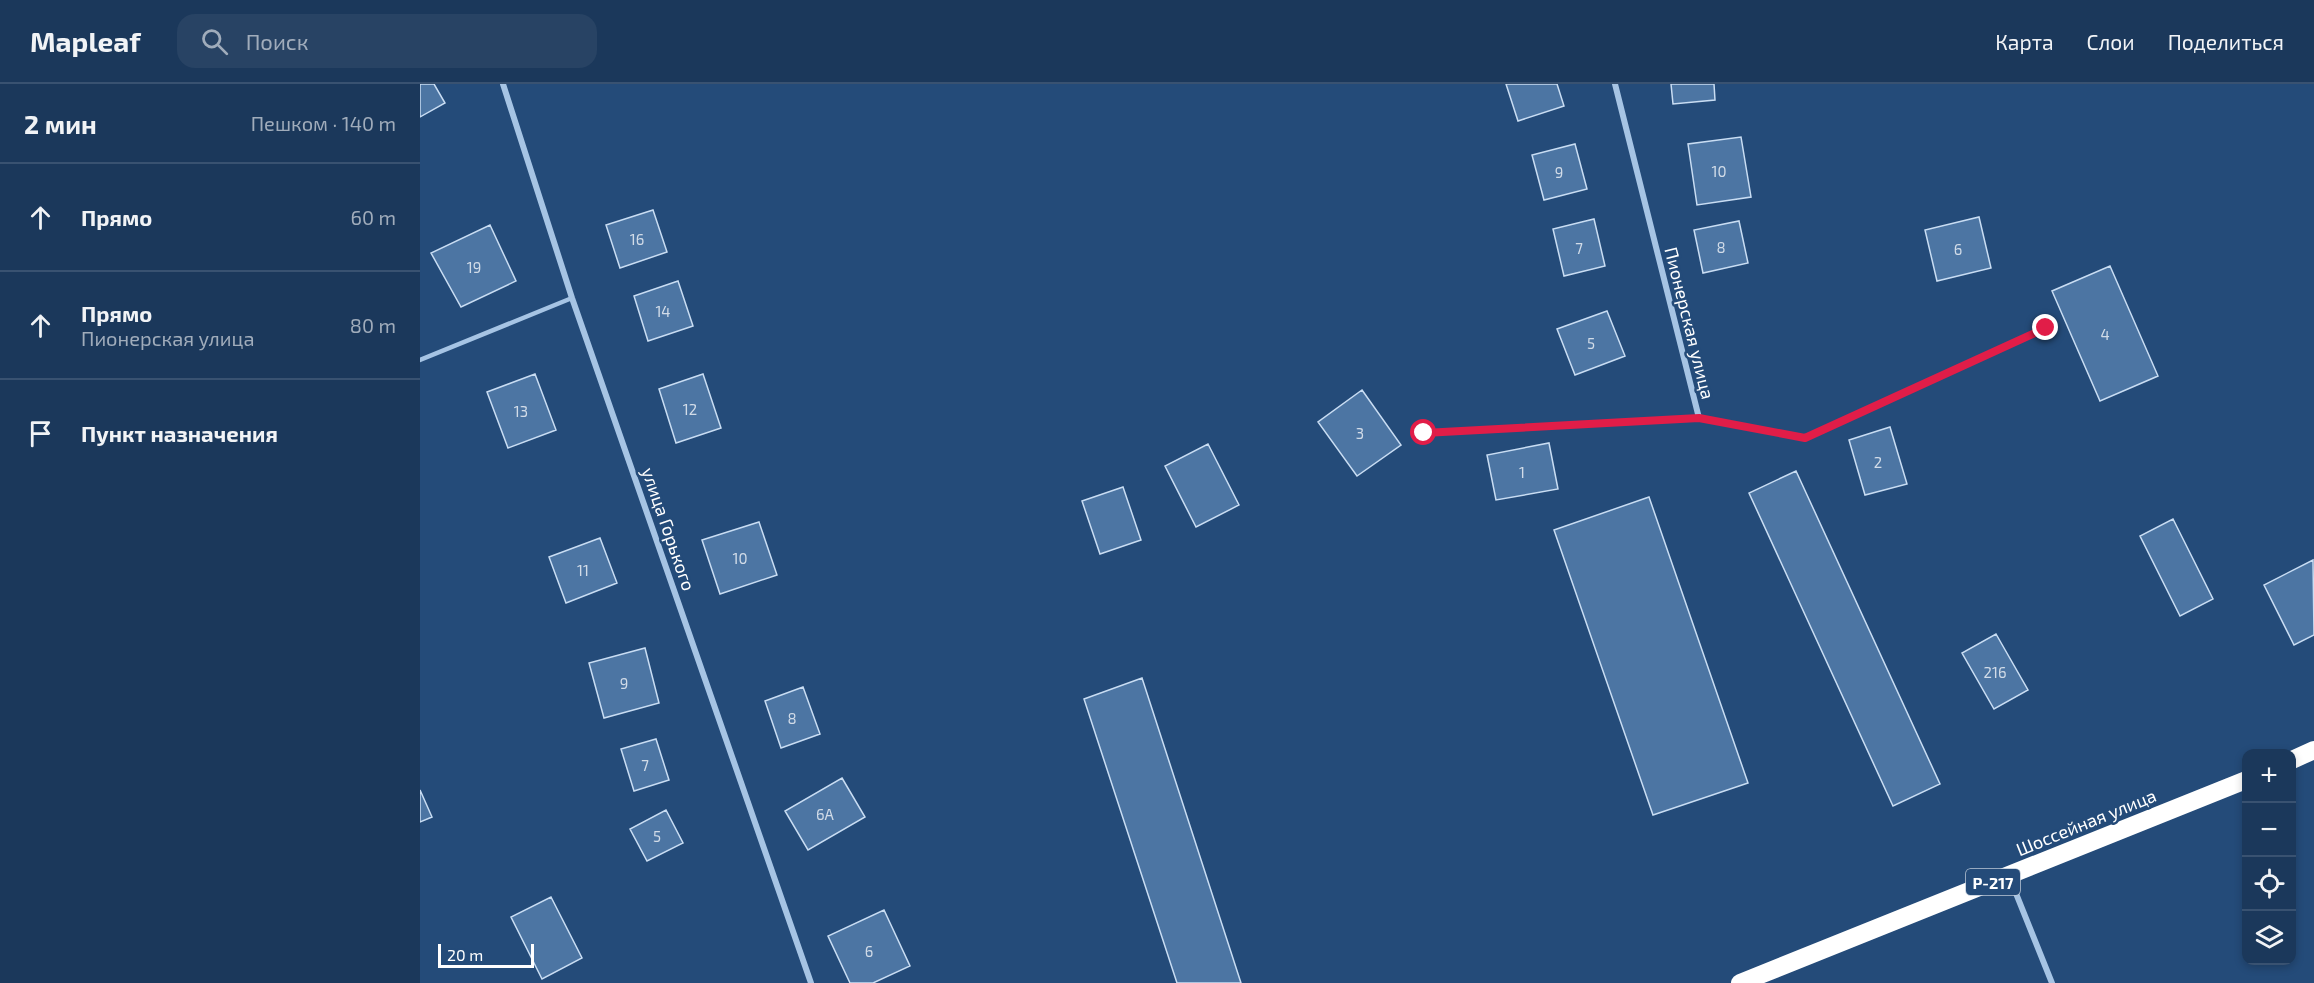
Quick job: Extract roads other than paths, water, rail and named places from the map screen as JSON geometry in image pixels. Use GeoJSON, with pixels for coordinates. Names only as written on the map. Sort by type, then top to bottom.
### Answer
{"type":"FeatureCollection","features":[{"type":"Feature","properties":{"kind":"highway"},"geometry":{"type":"LineString","coordinates":[[2296,758],[2314,750]]}},
{"type":"Feature","properties":{"kind":"highway","name":"Шоссейная улица"},"geometry":{"type":"LineString","coordinates":[[1740,983],[2242,782]]}},
{"type":"Feature","properties":{"kind":"street","name":"улица Горького"},"geometry":{"type":"LineString","coordinates":[[503,84],[572,298],[811,983]]}},
{"type":"Feature","properties":{"kind":"street","name":"Пионерская улица"},"geometry":{"type":"LineString","coordinates":[[1615,84],[1699,418],[1805,438],[2046,328]]}},
{"type":"Feature","properties":{"kind":"street"},"geometry":{"type":"LineString","coordinates":[[1424,433],[1699,418]]}},
{"type":"Feature","properties":{"kind":"street"},"geometry":{"type":"LineString","coordinates":[[2009,876],[2052,983]]}},
{"type":"Feature","properties":{"kind":"lane"},"geometry":{"type":"LineString","coordinates":[[420,360],[572,298]]}}]}
